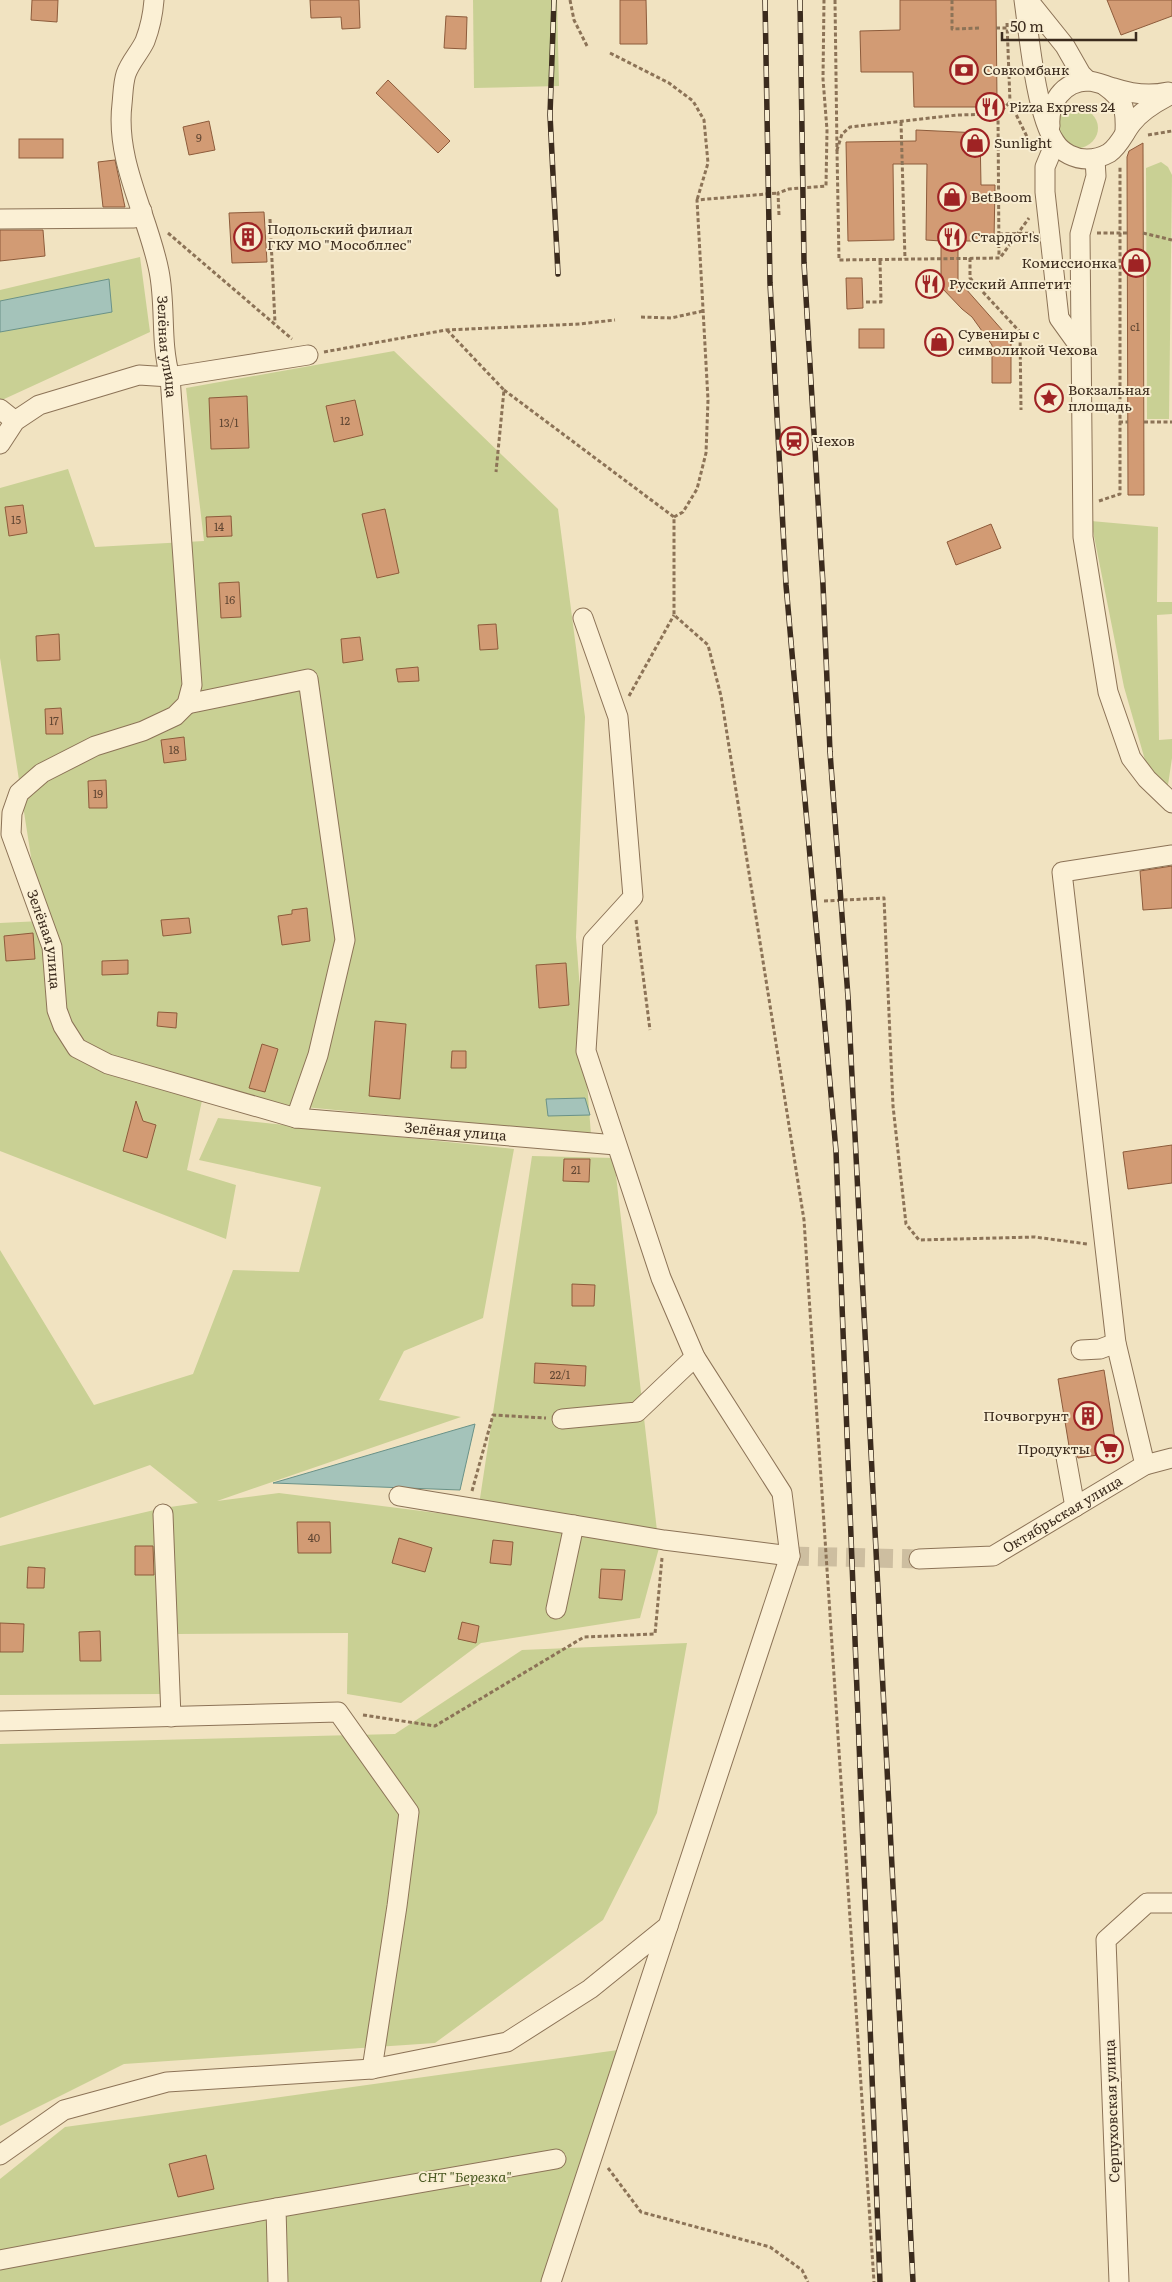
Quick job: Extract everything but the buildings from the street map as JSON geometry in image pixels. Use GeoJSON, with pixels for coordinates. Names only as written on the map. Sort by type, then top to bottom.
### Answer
{"type":"FeatureCollection","features":[{"type":"Feature","properties":{"kind":"street","name":"Зелёная улица"},"geometry":{"type":"LineString","coordinates":[[154,0],[145,40],[126,74],[121,107],[121,135],[136,200],[142,211],[159,272],[166,362],[170,377],[192,685],[187,704],[175,716],[143,730],[95,746],[42,773],[19,793],[12,813],[11,834],[52,947],[57,1010],[77,1048],[108,1064],[296,1118],[616,1145]]}},
{"type":"Feature","properties":{"kind":"street"},"geometry":{"type":"LineString","coordinates":[[1024,0],[1040,101],[1053,138],[1068,155],[1096,168]]}},
{"type":"Feature","properties":{"kind":"street"},"geometry":{"type":"LineString","coordinates":[[1028,0],[1065,46],[1081,74],[1116,93],[1122,102],[1125,117],[1125,133]]}},
{"type":"Feature","properties":{"kind":"street"},"geometry":{"type":"LineString","coordinates":[[1082,350],[1059,318],[1045,192],[1045,167],[1053,138],[1049,117],[1053,101],[1062,91],[1074,83],[1096,83],[1124,92],[1153,96],[1172,92]]}},
{"type":"Feature","properties":{"kind":"street"},"geometry":{"type":"LineString","coordinates":[[1172,92],[1154,103],[1133,121],[1118,145],[1096,168],[1080,234],[1083,537],[1108,692],[1131,758],[1147,778],[1172,803]]}},
{"type":"Feature","properties":{"kind":"street"},"geometry":{"type":"LineString","coordinates":[[0,219],[134,218],[142,211]]}},
{"type":"Feature","properties":{"kind":"street"},"geometry":{"type":"LineString","coordinates":[[0,444],[15,421],[39,405],[139,375],[170,377],[308,355]]}},
{"type":"Feature","properties":{"kind":"street"},"geometry":{"type":"LineString","coordinates":[[0,409],[15,421]]}},
{"type":"Feature","properties":{"kind":"street"},"geometry":{"type":"LineString","coordinates":[[551,2282],[790,1556],[782,1493],[695,1357],[661,1278],[586,1052],[593,941],[633,897],[618,717],[583,618]]}},
{"type":"Feature","properties":{"kind":"street","name":"Зелёная улица"},"geometry":{"type":"LineString","coordinates":[[187,704],[308,679],[345,940],[318,1054],[296,1118]]}},
{"type":"Feature","properties":{"kind":"street"},"geometry":{"type":"LineString","coordinates":[[1145,1465],[1116,1343],[1062,872],[1172,855]]}},
{"type":"Feature","properties":{"kind":"street"},"geometry":{"type":"LineString","coordinates":[[1082,1350],[1100,1348],[1116,1343]]}},
{"type":"Feature","properties":{"kind":"street"},"geometry":{"type":"LineString","coordinates":[[562,1419],[637,1412],[695,1357]]}},
{"type":"Feature","properties":{"kind":"street"},"geometry":{"type":"LineString","coordinates":[[1066,1457],[1075,1507]]}},
{"type":"Feature","properties":{"kind":"street","name":"Октябрьская улица"},"geometry":{"type":"LineString","coordinates":[[919,1560],[993,1556],[1145,1465],[1172,1458]]}},
{"type":"Feature","properties":{"kind":"street"},"geometry":{"type":"LineString","coordinates":[[399,1496],[664,1540],[790,1556]]}},
{"type":"Feature","properties":{"kind":"street"},"geometry":{"type":"LineString","coordinates":[[163,1514],[171,1717]]}},
{"type":"Feature","properties":{"kind":"street"},"geometry":{"type":"LineString","coordinates":[[556,1609],[574,1525]]}},
{"type":"Feature","properties":{"kind":"street"},"geometry":{"type":"LineString","coordinates":[[0,1721],[338,1712],[409,1812],[397,1906],[372,2069]]}},
{"type":"Feature","properties":{"kind":"street","name":"Серпуховская улица"},"geometry":{"type":"LineString","coordinates":[[1119,2282],[1106,1940],[1147,1903],[1172,1903]]}},
{"type":"Feature","properties":{"kind":"street"},"geometry":{"type":"LineString","coordinates":[[0,2156],[64,2110],[167,2082],[372,2069],[507,2042],[590,1989],[668,1926]]}},
{"type":"Feature","properties":{"kind":"street"},"geometry":{"type":"LineString","coordinates":[[0,2260],[276,2208],[556,2159]]}},
{"type":"Feature","properties":{"kind":"street"},"geometry":{"type":"LineString","coordinates":[[276,2208],[278,2282]]}},
{"type":"Feature","properties":{"kind":"path"},"geometry":{"type":"LineString","coordinates":[[570,0],[574,20],[587,46]]}},
{"type":"Feature","properties":{"kind":"path"},"geometry":{"type":"LineString","coordinates":[[697,200],[778,193],[789,189],[826,186],[827,130],[823,79],[824,0]]}},
{"type":"Feature","properties":{"kind":"path"},"geometry":{"type":"LineString","coordinates":[[835,0],[839,260],[1000,258]]}},
{"type":"Feature","properties":{"kind":"path"},"geometry":{"type":"LineString","coordinates":[[952,0],[952,29],[980,28]]}},
{"type":"Feature","properties":{"kind":"path"},"geometry":{"type":"LineString","coordinates":[[996,28],[1007,28],[1010,102],[1038,159],[1045,167]]}},
{"type":"Feature","properties":{"kind":"path"},"geometry":{"type":"LineString","coordinates":[[610,53],[669,83],[694,101],[704,120],[708,163],[697,200],[708,400],[706,452],[697,489],[683,512],[674,517]]}},
{"type":"Feature","properties":{"kind":"path"},"geometry":{"type":"LineString","coordinates":[[837,150],[842,134],[850,127],[956,115],[998,114],[1010,102]]}},
{"type":"Feature","properties":{"kind":"path"},"geometry":{"type":"LineString","coordinates":[[998,114],[1000,258]]}},
{"type":"Feature","properties":{"kind":"path"},"geometry":{"type":"LineString","coordinates":[[901,122],[905,259]]}},
{"type":"Feature","properties":{"kind":"path"},"geometry":{"type":"LineString","coordinates":[[1143,138],[1150,133],[1172,131]]}},
{"type":"Feature","properties":{"kind":"path"},"geometry":{"type":"LineString","coordinates":[[1084,505],[1120,494],[1120,163]]}},
{"type":"Feature","properties":{"kind":"path"},"geometry":{"type":"LineString","coordinates":[[778,193],[779,215]]}},
{"type":"Feature","properties":{"kind":"path"},"geometry":{"type":"LineString","coordinates":[[1000,258],[1030,217]]}},
{"type":"Feature","properties":{"kind":"path"},"geometry":{"type":"LineString","coordinates":[[270,219],[275,323]]}},
{"type":"Feature","properties":{"kind":"path"},"geometry":{"type":"LineString","coordinates":[[165,230],[275,323],[308,355],[446,330],[580,324],[615,320]]}},
{"type":"Feature","properties":{"kind":"path"},"geometry":{"type":"LineString","coordinates":[[1120,233],[1127,233]]}},
{"type":"Feature","properties":{"kind":"path"},"geometry":{"type":"LineString","coordinates":[[1143,233],[1172,240]]}},
{"type":"Feature","properties":{"kind":"path"},"geometry":{"type":"LineString","coordinates":[[970,258],[970,278],[1020,332],[1021,410]]}},
{"type":"Feature","properties":{"kind":"path"},"geometry":{"type":"LineString","coordinates":[[866,302],[881,302],[880,260]]}},
{"type":"Feature","properties":{"kind":"path"},"geometry":{"type":"LineString","coordinates":[[642,317],[671,318],[703,311]]}},
{"type":"Feature","properties":{"kind":"path"},"geometry":{"type":"LineString","coordinates":[[446,330],[504,390],[674,517]]}},
{"type":"Feature","properties":{"kind":"path"},"geometry":{"type":"LineString","coordinates":[[496,472],[504,390]]}},
{"type":"Feature","properties":{"kind":"path"},"geometry":{"type":"LineString","coordinates":[[1119,422],[1128,422]]}},
{"type":"Feature","properties":{"kind":"path"},"geometry":{"type":"LineString","coordinates":[[1144,422],[1172,422]]}},
{"type":"Feature","properties":{"kind":"path"},"geometry":{"type":"LineString","coordinates":[[618,717],[674,615],[674,517]]}},
{"type":"Feature","properties":{"kind":"path"},"geometry":{"type":"LineString","coordinates":[[674,615],[708,645],[721,696],[804,1220],[874,2282]]}},
{"type":"Feature","properties":{"kind":"path"},"geometry":{"type":"LineString","coordinates":[[633,897],[650,1030]]}},
{"type":"Feature","properties":{"kind":"path"},"geometry":{"type":"LineString","coordinates":[[824,901],[884,898],[892,1106],[906,1224],[919,1240],[1035,1237],[1105,1247]]}},
{"type":"Feature","properties":{"kind":"path"},"geometry":{"type":"LineString","coordinates":[[467,1508],[493,1415],[562,1419]]}},
{"type":"Feature","properties":{"kind":"path"},"geometry":{"type":"LineString","coordinates":[[338,1712],[435,1726],[584,1637],[655,1634],[664,1540]]}},
{"type":"Feature","properties":{"kind":"path"},"geometry":{"type":"LineString","coordinates":[[595,2152],[640,2212],[770,2247],[802,2270],[808,2282]]}},
{"type":"Feature","properties":{"kind":"green space"},"geometry":{"type":"Polygon","coordinates":[[[473,0],[557,0],[559,86],[474,88],[473,0]]]}},
{"type":"Feature","properties":{"kind":"green space"},"geometry":{"type":"Polygon","coordinates":[[[1075,107],[1092,114],[1098,128],[1097,135],[1093,141],[1086,146],[1076,149],[1059,139],[1058,118],[1068,108],[1075,107]]]}},
{"type":"Feature","properties":{"kind":"green space"},"geometry":{"type":"Polygon","coordinates":[[[1161,162],[1168,167],[1172,175],[1169,419],[1147,419],[1146,168],[1161,162]]]}},
{"type":"Feature","properties":{"kind":"green space"},"geometry":{"type":"Polygon","coordinates":[[[140,257],[150,332],[2,400],[0,404],[0,290],[140,257]]]}},
{"type":"Feature","properties":{"kind":"green space"},"geometry":{"type":"Polygon","coordinates":[[[394,351],[558,509],[585,717],[576,937],[591,1135],[284,1105],[206,1082],[187,1170],[236,1185],[226,1239],[0,1151],[0,923],[41,921],[0,658],[0,488],[68,469],[95,547],[204,541],[186,388],[394,351]]]}},
{"type":"Feature","properties":{"kind":"green space"},"geometry":{"type":"Polygon","coordinates":[[[1091,521],[1158,527],[1157,602],[1172,602],[1172,614],[1157,615],[1159,740],[1172,739],[1172,758],[1168,785],[1157,784],[1149,774],[1124,687],[1091,521]]]}},
{"type":"Feature","properties":{"kind":"green space"},"geometry":{"type":"Polygon","coordinates":[[[218,1118],[514,1149],[483,1318],[404,1351],[379,1400],[461,1417],[217,1501],[279,1493],[477,1518],[532,1156],[614,1158],[659,1548],[640,1618],[481,1643],[401,1703],[347,1694],[348,1633],[176,1634],[161,1694],[0,1695],[0,1546],[163,1508],[198,1503],[150,1465],[0,1518],[0,1250],[94,1405],[193,1374],[233,1270],[299,1272],[321,1187],[199,1160],[218,1118]]]}},
{"type":"Feature","properties":{"kind":"green space"},"geometry":{"type":"Polygon","coordinates":[[[687,1643],[657,1813],[603,1920],[435,2043],[124,2064],[0,2126],[0,1744],[395,1734],[522,1650],[687,1643]]]}},
{"type":"Feature","properties":{"kind":"green space","name":"СНТ \"Березка\""},"geometry":{"type":"Polygon","coordinates":[[[618,2050],[542,2282],[0,2282],[0,2179],[65,2127],[618,2050]]]}},
{"type":"Feature","properties":{"kind":"water"},"geometry":{"type":"Polygon","coordinates":[[[109,279],[112,312],[0,332],[0,301],[109,279]]]}},
{"type":"Feature","properties":{"kind":"water"},"geometry":{"type":"Polygon","coordinates":[[[585,1098],[590,1115],[548,1116],[546,1099],[585,1098]]]}},
{"type":"Feature","properties":{"kind":"water"},"geometry":{"type":"Polygon","coordinates":[[[475,1424],[460,1490],[273,1483],[475,1424]]]}},
{"type":"Feature","properties":{"kind":"tunnel"},"geometry":{"type":"LineString","coordinates":[[790,1556],[919,1559]]}},
{"type":"Feature","properties":{"kind":"railway"},"geometry":{"type":"LineString","coordinates":[[554,0],[550,115],[558,274]]}},
{"type":"Feature","properties":{"kind":"railway"},"geometry":{"type":"LineString","coordinates":[[765,0],[770,283],[786,585],[836,1151],[880,2282]]}},
{"type":"Feature","properties":{"kind":"railway"},"geometry":{"type":"LineString","coordinates":[[800,0],[804,263],[823,585],[830,752],[848,997],[913,2282]]}},
{"type":"Feature","properties":{"kind":"place","name":"Совкомбанк"},"geometry":{"type":"Point","coordinates":[964,70]}},
{"type":"Feature","properties":{"kind":"place","name":"Pizza Express 24"},"geometry":{"type":"Point","coordinates":[990,107]}},
{"type":"Feature","properties":{"kind":"place","name":"Sunlight"},"geometry":{"type":"Point","coordinates":[975,143]}},
{"type":"Feature","properties":{"kind":"place","name":"BetBoom"},"geometry":{"type":"Point","coordinates":[952,197]}},
{"type":"Feature","properties":{"kind":"place","name":"Подольский филиал ГКУ МО \"Мособллес\""},"geometry":{"type":"Point","coordinates":[248,237]}},
{"type":"Feature","properties":{"kind":"place","name":"Стардог!s"},"geometry":{"type":"Point","coordinates":[952,237]}},
{"type":"Feature","properties":{"kind":"place","name":"Комиссионка"},"geometry":{"type":"Point","coordinates":[1136,263]}},
{"type":"Feature","properties":{"kind":"place","name":"Русский Аппетит"},"geometry":{"type":"Point","coordinates":[930,284]}},
{"type":"Feature","properties":{"kind":"place","name":"Сувениры с символикой Чехова"},"geometry":{"type":"Point","coordinates":[939,342]}},
{"type":"Feature","properties":{"kind":"place","name":"Вокзальная площадь"},"geometry":{"type":"Point","coordinates":[1049,398]}},
{"type":"Feature","properties":{"kind":"place","name":"Чехов"},"geometry":{"type":"Point","coordinates":[794,441]}},
{"type":"Feature","properties":{"kind":"place","name":"Почвогрунт"},"geometry":{"type":"Point","coordinates":[1088,1416]}},
{"type":"Feature","properties":{"kind":"place","name":"Продукты"},"geometry":{"type":"Point","coordinates":[1109,1449]}}]}
